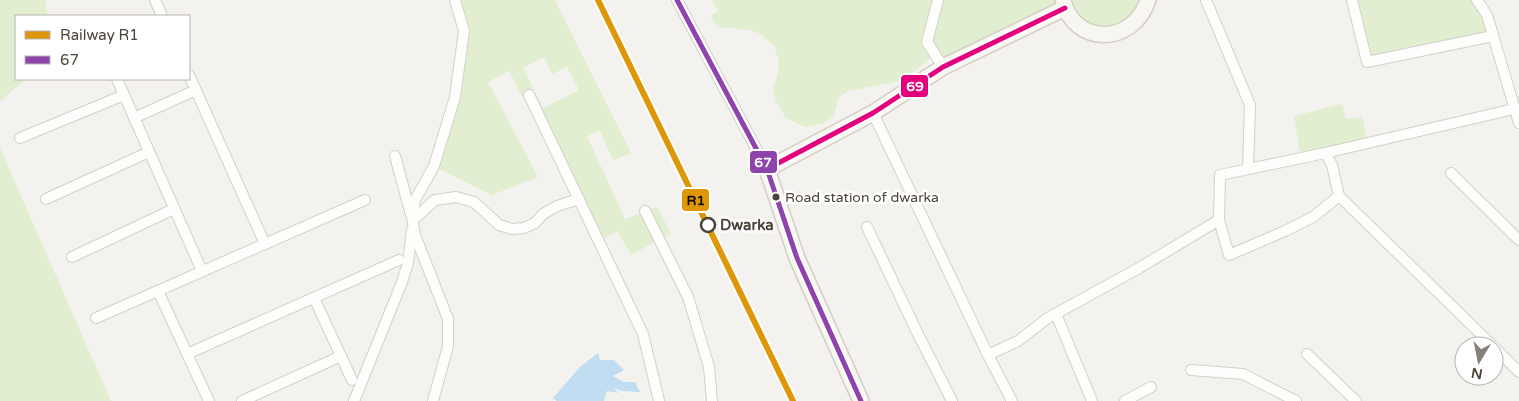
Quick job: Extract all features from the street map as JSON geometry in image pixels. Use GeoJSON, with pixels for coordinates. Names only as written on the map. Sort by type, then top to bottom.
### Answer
{"type":"FeatureCollection","features":[{"type":"Feature","properties":{"kind":"street"},"geometry":{"type":"LineString","coordinates":[[155,0],[162,15]]}},
{"type":"Feature","properties":{"kind":"street"},"geometry":{"type":"LineString","coordinates":[[354,401],[402,282],[409,253],[415,200],[434,166],[455,97],[464,31],[455,0]]}},
{"type":"Feature","properties":{"kind":"street"},"geometry":{"type":"LineString","coordinates":[[677,0],[772,166],[797,258],[861,401]]}},
{"type":"Feature","properties":{"kind":"street"},"geometry":{"type":"LineString","coordinates":[[938,0],[927,42],[944,67]]}},
{"type":"Feature","properties":{"kind":"street"},"geometry":{"type":"LineString","coordinates":[[772,166],[873,114],[944,67],[1064,4],[1072,20],[1084,29],[1097,34],[1111,34],[1125,30],[1137,22],[1145,10],[1148,0]]}},
{"type":"Feature","properties":{"kind":"street"},"geometry":{"type":"LineString","coordinates":[[1206,0],[1250,105],[1248,169]]}},
{"type":"Feature","properties":{"kind":"street"},"geometry":{"type":"LineString","coordinates":[[1352,0],[1367,62],[1492,36]]}},
{"type":"Feature","properties":{"kind":"street"},"geometry":{"type":"LineString","coordinates":[[1477,0],[1487,15],[1519,123]]}},
{"type":"Feature","properties":{"kind":"street"},"geometry":{"type":"LineString","coordinates":[[190,77],[265,244]]}},
{"type":"Feature","properties":{"kind":"street"},"geometry":{"type":"LineString","coordinates":[[117,80],[202,272]]}},
{"type":"Feature","properties":{"kind":"street"},"geometry":{"type":"LineString","coordinates":[[134,118],[196,90]]}},
{"type":"Feature","properties":{"kind":"street"},"geometry":{"type":"LineString","coordinates":[[20,138],[124,94]]}},
{"type":"Feature","properties":{"kind":"street"},"geometry":{"type":"LineString","coordinates":[[529,95],[643,334],[659,401]]}},
{"type":"Feature","properties":{"kind":"street"},"geometry":{"type":"LineString","coordinates":[[1339,196],[1313,217],[1229,255],[1219,220],[1220,174],[1325,153],[1514,109]]}},
{"type":"Feature","properties":{"kind":"street"},"geometry":{"type":"LineString","coordinates":[[873,114],[988,355],[1012,401]]}},
{"type":"Feature","properties":{"kind":"street"},"geometry":{"type":"LineString","coordinates":[[46,199],[150,152]]}},
{"type":"Feature","properties":{"kind":"street"},"geometry":{"type":"LineString","coordinates":[[1325,153],[1332,165],[1339,196],[1482,336]]}},
{"type":"Feature","properties":{"kind":"street"},"geometry":{"type":"LineString","coordinates":[[395,156],[413,220],[415,235],[448,319],[448,346],[434,401]]}},
{"type":"Feature","properties":{"kind":"street"},"geometry":{"type":"LineString","coordinates":[[1451,173],[1519,240]]}},
{"type":"Feature","properties":{"kind":"street"},"geometry":{"type":"LineString","coordinates":[[413,220],[435,200],[456,197],[474,202],[499,225],[512,229],[524,228],[535,223],[556,206],[579,199]]}},
{"type":"Feature","properties":{"kind":"street"},"geometry":{"type":"LineString","coordinates":[[96,318],[365,200]]}},
{"type":"Feature","properties":{"kind":"street"},"geometry":{"type":"LineString","coordinates":[[72,257],[174,209]]}},
{"type":"Feature","properties":{"kind":"street"},"geometry":{"type":"LineString","coordinates":[[645,211],[688,297],[709,367],[712,401]]}},
{"type":"Feature","properties":{"kind":"street"},"geometry":{"type":"LineString","coordinates":[[988,355],[1018,341],[1056,314],[1139,268],[1219,220]]}},
{"type":"Feature","properties":{"kind":"street"},"geometry":{"type":"LineString","coordinates":[[867,227],[952,401]]}},
{"type":"Feature","properties":{"kind":"street"},"geometry":{"type":"LineString","coordinates":[[187,354],[399,260]]}},
{"type":"Feature","properties":{"kind":"street"},"geometry":{"type":"LineString","coordinates":[[158,291],[209,401]]}},
{"type":"Feature","properties":{"kind":"street"},"geometry":{"type":"LineString","coordinates":[[314,298],[352,380]]}},
{"type":"Feature","properties":{"kind":"street"},"geometry":{"type":"LineString","coordinates":[[1056,314],[1092,401]]}},
{"type":"Feature","properties":{"kind":"street"},"geometry":{"type":"LineString","coordinates":[[1307,354],[1356,401]]}},
{"type":"Feature","properties":{"kind":"street"},"geometry":{"type":"LineString","coordinates":[[242,401],[341,356]]}},
{"type":"Feature","properties":{"kind":"street"},"geometry":{"type":"LineString","coordinates":[[1504,358],[1519,372]]}},
{"type":"Feature","properties":{"kind":"street"},"geometry":{"type":"LineString","coordinates":[[1191,370],[1243,374],[1296,401]]}},
{"type":"Feature","properties":{"kind":"street"},"geometry":{"type":"LineString","coordinates":[[1125,401],[1151,387]]}},
{"type":"Feature","properties":{"kind":"green space"},"geometry":{"type":"Polygon","coordinates":[[[0,0],[45,0],[48,15],[15,15],[15,80],[25,80],[0,101],[0,0]]]}},
{"type":"Feature","properties":{"kind":"green space"},"geometry":{"type":"Polygon","coordinates":[[[455,0],[555,0],[631,153],[613,160],[600,131],[587,136],[625,219],[657,207],[671,234],[631,255],[617,231],[599,242],[509,71],[488,82],[538,177],[492,195],[434,166],[455,97],[464,31],[455,0]],[[544,57],[523,68],[543,108],[579,90],[567,67],[552,74],[544,57]]]}},
{"type":"Feature","properties":{"kind":"green space"},"geometry":{"type":"Polygon","coordinates":[[[712,0],[1063,0],[1065,8],[943,67],[935,54],[919,68],[897,82],[848,91],[839,97],[834,116],[823,124],[805,127],[786,118],[776,102],[773,88],[778,74],[779,62],[774,45],[759,33],[718,27],[710,16],[718,11],[712,0]]]}},
{"type":"Feature","properties":{"kind":"green space"},"geometry":{"type":"Polygon","coordinates":[[[1070,0],[1139,0],[1133,12],[1126,20],[1106,27],[1095,25],[1085,20],[1070,0]]]}},
{"type":"Feature","properties":{"kind":"green space"},"geometry":{"type":"Polygon","coordinates":[[[1352,0],[1477,0],[1493,36],[1367,62],[1352,0]]]}},
{"type":"Feature","properties":{"kind":"green space"},"geometry":{"type":"Polygon","coordinates":[[[1342,104],[1346,119],[1362,117],[1368,143],[1301,158],[1294,116],[1342,104]]]}},
{"type":"Feature","properties":{"kind":"green space"},"geometry":{"type":"Polygon","coordinates":[[[0,148],[111,401],[0,401],[0,148]]]}},
{"type":"Feature","properties":{"kind":"water"},"geometry":{"type":"Polygon","coordinates":[[[598,353],[600,360],[614,360],[624,370],[613,376],[624,382],[635,382],[640,392],[622,391],[614,388],[618,393],[607,391],[604,401],[557,401],[553,398],[581,366],[598,353]]]}},
{"type":"Feature","properties":{"kind":"rail line","name":"R1"},"geometry":{"type":"LineString","coordinates":[[598,0],[793,401]]}},
{"type":"Feature","properties":{"kind":"transit line","name":"67"},"geometry":{"type":"LineString","coordinates":[[677,0],[767,169],[797,258],[861,401]]}},
{"type":"Feature","properties":{"kind":"transit line","name":"69"},"geometry":{"type":"LineString","coordinates":[[767,169],[873,113],[943,67],[1065,8]]}},
{"type":"Feature","properties":{"kind":"place","name":"Road station of dwarka"},"geometry":{"type":"Point","coordinates":[776,197]}},
{"type":"Feature","properties":{"kind":"place","name":"Dwarka"},"geometry":{"type":"Point","coordinates":[708,225]}}]}
